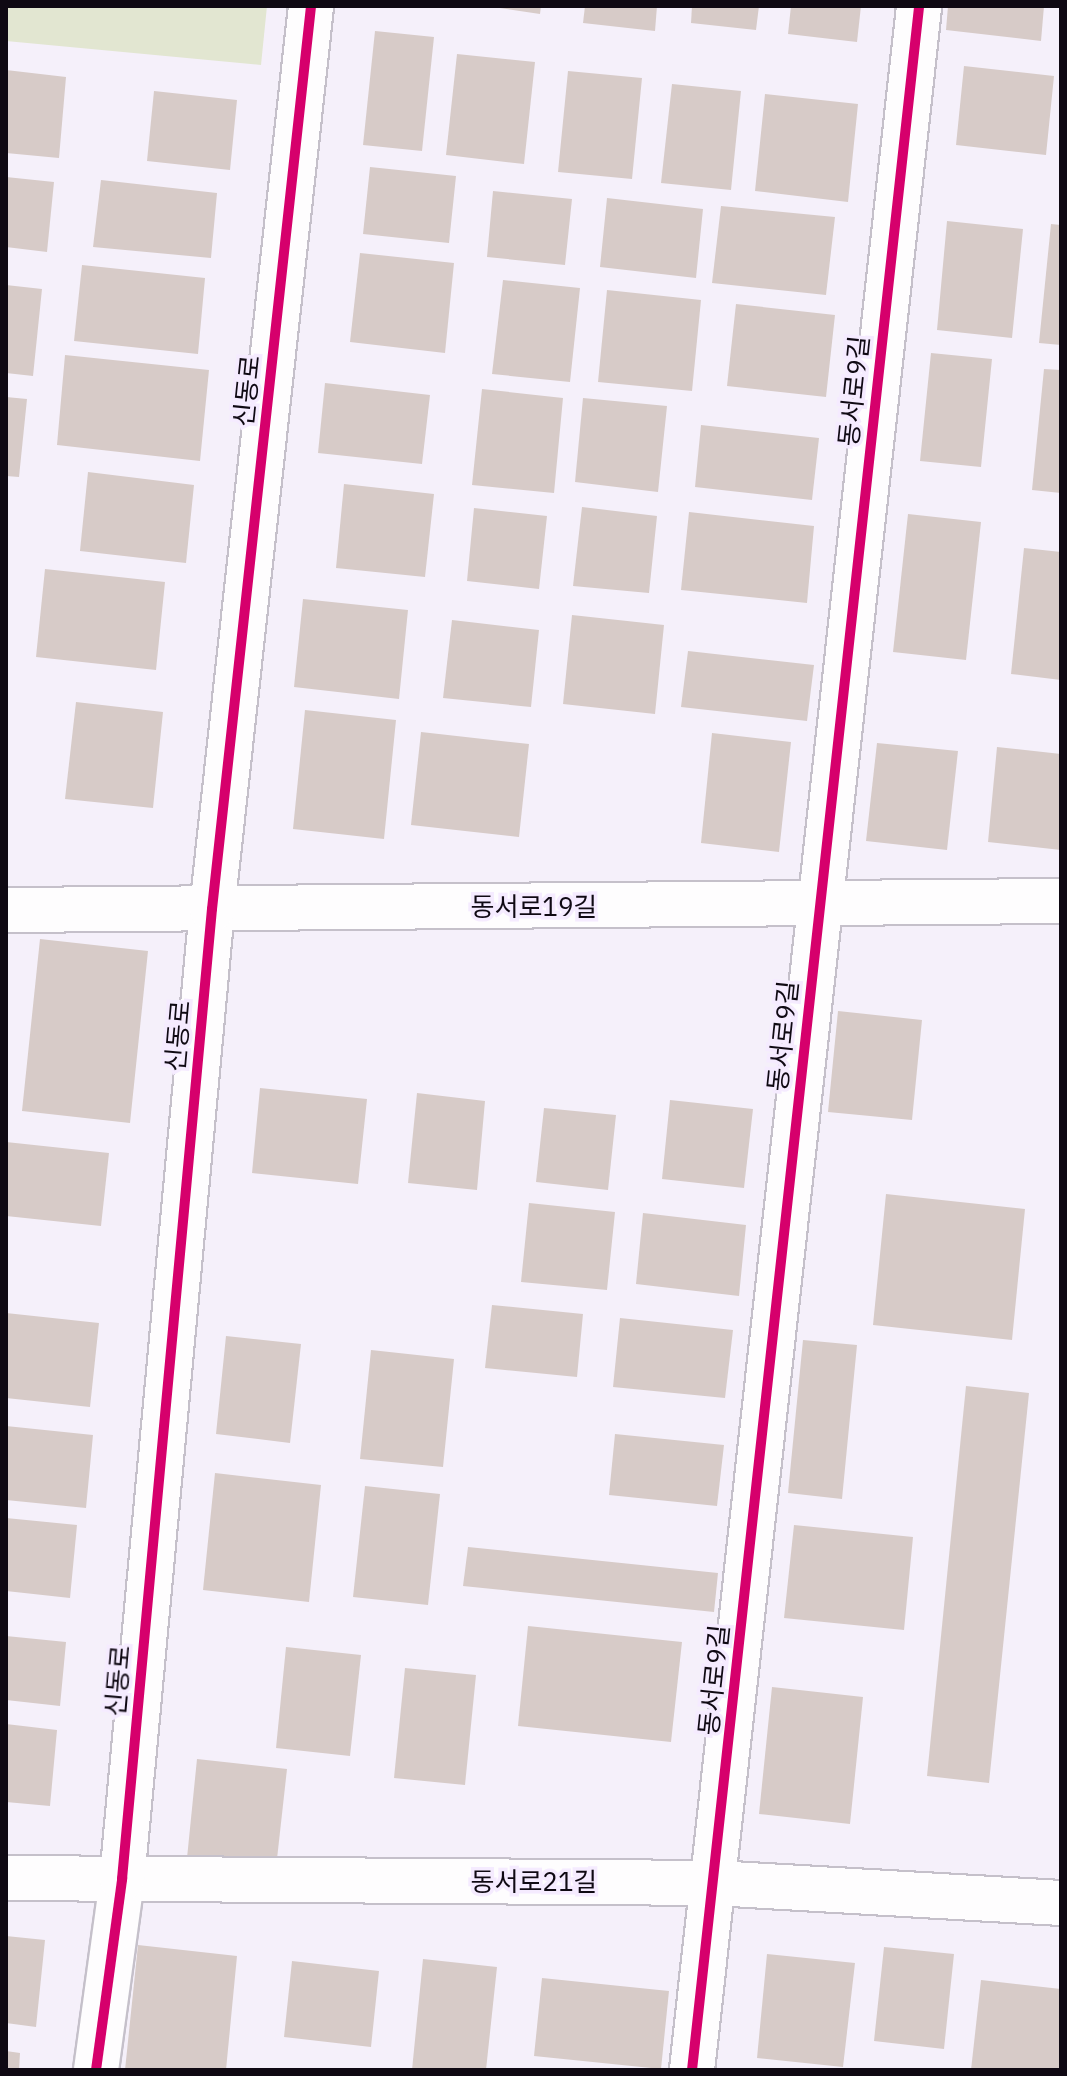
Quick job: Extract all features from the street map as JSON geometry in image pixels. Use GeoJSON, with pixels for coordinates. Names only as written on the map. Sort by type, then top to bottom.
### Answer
{"type":"FeatureCollection","features":[{"type":"Feature","properties":{"kind":"street","name":"신동로"},"geometry":{"type":"LineString","coordinates":[[96,2070],[122,1879],[212,909],[311,6]]}},
{"type":"Feature","properties":{"kind":"street","name":"동서로9길"},"geometry":{"type":"LineString","coordinates":[[692,2070],[919,6]]}},
{"type":"Feature","properties":{"kind":"street","name":"동서로19길"},"geometry":{"type":"LineString","coordinates":[[6,910],[1061,901]]}},
{"type":"Feature","properties":{"kind":"street","name":"동서로21길"},"geometry":{"type":"LineString","coordinates":[[6,1878],[714,1883],[1061,1903]]}},
{"type":"Feature","properties":{"kind":"green space"},"geometry":{"type":"Polygon","coordinates":[[[6,6],[267,6],[261,65],[6,41],[6,6]]]}},
{"type":"Feature","properties":{"kind":"building"},"geometry":{"type":"Polygon","coordinates":[[[486,6],[541,6],[540,14],[486,6]]]}},
{"type":"Feature","properties":{"kind":"building"},"geometry":{"type":"Polygon","coordinates":[[[585,6],[657,6],[655,31],[583,23],[585,6]]]}},
{"type":"Feature","properties":{"kind":"building"},"geometry":{"type":"Polygon","coordinates":[[[692,6],[759,6],[756,30],[691,23],[692,6]]]}},
{"type":"Feature","properties":{"kind":"building"},"geometry":{"type":"Polygon","coordinates":[[[791,6],[861,6],[857,42],[788,34],[791,6]]]}},
{"type":"Feature","properties":{"kind":"building"},"geometry":{"type":"Polygon","coordinates":[[[948,6],[1044,6],[1041,41],[946,30],[948,6]]]}},
{"type":"Feature","properties":{"kind":"building"},"geometry":{"type":"Polygon","coordinates":[[[375,31],[434,37],[422,151],[363,145],[375,31]]]}},
{"type":"Feature","properties":{"kind":"building"},"geometry":{"type":"Polygon","coordinates":[[[457,54],[535,62],[524,164],[446,155],[457,54]]]}},
{"type":"Feature","properties":{"kind":"building"},"geometry":{"type":"Polygon","coordinates":[[[964,66],[1054,76],[1046,155],[956,145],[964,66]]]}},
{"type":"Feature","properties":{"kind":"building"},"geometry":{"type":"Polygon","coordinates":[[[6,70],[66,77],[59,158],[6,153],[6,70]]]}},
{"type":"Feature","properties":{"kind":"building"},"geometry":{"type":"Polygon","coordinates":[[[568,71],[642,78],[632,179],[558,172],[568,71]]]}},
{"type":"Feature","properties":{"kind":"building"},"geometry":{"type":"Polygon","coordinates":[[[672,84],[741,91],[731,190],[661,183],[672,84]]]}},
{"type":"Feature","properties":{"kind":"building"},"geometry":{"type":"Polygon","coordinates":[[[154,91],[237,100],[230,170],[147,161],[154,91]]]}},
{"type":"Feature","properties":{"kind":"building"},"geometry":{"type":"Polygon","coordinates":[[[765,94],[858,104],[848,202],[755,191],[765,94]]]}},
{"type":"Feature","properties":{"kind":"building"},"geometry":{"type":"Polygon","coordinates":[[[370,167],[456,176],[449,243],[363,234],[370,167]]]}},
{"type":"Feature","properties":{"kind":"building"},"geometry":{"type":"Polygon","coordinates":[[[6,177],[54,182],[47,252],[6,247],[6,177]]]}},
{"type":"Feature","properties":{"kind":"building"},"geometry":{"type":"Polygon","coordinates":[[[101,180],[217,193],[211,258],[93,247],[101,180]]]}},
{"type":"Feature","properties":{"kind":"building"},"geometry":{"type":"Polygon","coordinates":[[[493,191],[572,199],[565,265],[487,257],[493,191]]]}},
{"type":"Feature","properties":{"kind":"building"},"geometry":{"type":"Polygon","coordinates":[[[607,198],[703,209],[696,278],[600,267],[607,198]]]}},
{"type":"Feature","properties":{"kind":"building"},"geometry":{"type":"Polygon","coordinates":[[[721,206],[835,217],[826,295],[712,283],[721,206]]]}},
{"type":"Feature","properties":{"kind":"building"},"geometry":{"type":"Polygon","coordinates":[[[947,221],[1023,229],[1012,338],[937,330],[947,221]]]}},
{"type":"Feature","properties":{"kind":"building"},"geometry":{"type":"Polygon","coordinates":[[[1051,224],[1061,225],[1061,345],[1039,343],[1051,224]]]}},
{"type":"Feature","properties":{"kind":"building"},"geometry":{"type":"Polygon","coordinates":[[[360,253],[454,263],[445,353],[350,342],[360,253]]]}},
{"type":"Feature","properties":{"kind":"building"},"geometry":{"type":"Polygon","coordinates":[[[82,265],[205,278],[198,354],[74,341],[82,265]]]}},
{"type":"Feature","properties":{"kind":"building"},"geometry":{"type":"Polygon","coordinates":[[[503,280],[580,288],[570,382],[492,374],[503,280]]]}},
{"type":"Feature","properties":{"kind":"building"},"geometry":{"type":"Polygon","coordinates":[[[6,285],[42,289],[33,376],[6,373],[6,285]]]}},
{"type":"Feature","properties":{"kind":"building"},"geometry":{"type":"Polygon","coordinates":[[[607,290],[701,300],[692,391],[598,382],[607,290]]]}},
{"type":"Feature","properties":{"kind":"building"},"geometry":{"type":"Polygon","coordinates":[[[736,304],[835,315],[826,397],[727,386],[736,304]]]}},
{"type":"Feature","properties":{"kind":"building"},"geometry":{"type":"Polygon","coordinates":[[[931,353],[992,359],[981,467],[920,461],[931,353]]]}},
{"type":"Feature","properties":{"kind":"building"},"geometry":{"type":"Polygon","coordinates":[[[65,355],[209,370],[200,461],[57,445],[65,355]]]}},
{"type":"Feature","properties":{"kind":"building"},"geometry":{"type":"Polygon","coordinates":[[[1044,369],[1061,370],[1061,493],[1032,490],[1044,369]]]}},
{"type":"Feature","properties":{"kind":"building"},"geometry":{"type":"Polygon","coordinates":[[[325,383],[430,395],[422,464],[318,453],[325,383]]]}},
{"type":"Feature","properties":{"kind":"building"},"geometry":{"type":"Polygon","coordinates":[[[482,389],[563,398],[554,493],[472,485],[482,389]]]}},
{"type":"Feature","properties":{"kind":"building"},"geometry":{"type":"Polygon","coordinates":[[[6,397],[27,399],[19,477],[6,476],[6,397]]]}},
{"type":"Feature","properties":{"kind":"building"},"geometry":{"type":"Polygon","coordinates":[[[583,398],[667,406],[658,492],[575,482],[583,398]]]}},
{"type":"Feature","properties":{"kind":"building"},"geometry":{"type":"Polygon","coordinates":[[[701,425],[819,438],[812,500],[695,487],[701,425]]]}},
{"type":"Feature","properties":{"kind":"building"},"geometry":{"type":"Polygon","coordinates":[[[88,472],[194,485],[186,563],[80,551],[88,472]]]}},
{"type":"Feature","properties":{"kind":"building"},"geometry":{"type":"Polygon","coordinates":[[[344,484],[434,494],[425,577],[336,568],[344,484]]]}},
{"type":"Feature","properties":{"kind":"building"},"geometry":{"type":"Polygon","coordinates":[[[582,507],[657,516],[649,593],[573,586],[582,507]]]}},
{"type":"Feature","properties":{"kind":"building"},"geometry":{"type":"Polygon","coordinates":[[[474,508],[547,516],[539,589],[467,581],[474,508]]]}},
{"type":"Feature","properties":{"kind":"building"},"geometry":{"type":"Polygon","coordinates":[[[689,512],[814,526],[807,603],[681,590],[689,512]]]}},
{"type":"Feature","properties":{"kind":"building"},"geometry":{"type":"Polygon","coordinates":[[[908,514],[981,522],[966,660],[893,652],[908,514]]]}},
{"type":"Feature","properties":{"kind":"building"},"geometry":{"type":"Polygon","coordinates":[[[1024,548],[1061,552],[1061,680],[1011,674],[1024,548]]]}},
{"type":"Feature","properties":{"kind":"building"},"geometry":{"type":"Polygon","coordinates":[[[45,569],[165,582],[156,670],[36,657],[45,569]]]}},
{"type":"Feature","properties":{"kind":"building"},"geometry":{"type":"Polygon","coordinates":[[[303,599],[408,610],[399,699],[294,687],[303,599]]]}},
{"type":"Feature","properties":{"kind":"building"},"geometry":{"type":"Polygon","coordinates":[[[572,615],[664,625],[655,714],[563,704],[572,615]]]}},
{"type":"Feature","properties":{"kind":"building"},"geometry":{"type":"Polygon","coordinates":[[[452,620],[539,630],[531,707],[443,698],[452,620]]]}},
{"type":"Feature","properties":{"kind":"building"},"geometry":{"type":"Polygon","coordinates":[[[688,651],[814,665],[807,721],[681,707],[688,651]]]}},
{"type":"Feature","properties":{"kind":"building"},"geometry":{"type":"Polygon","coordinates":[[[76,702],[163,712],[153,808],[65,799],[76,702]]]}},
{"type":"Feature","properties":{"kind":"building"},"geometry":{"type":"Polygon","coordinates":[[[305,710],[396,720],[384,839],[293,829],[305,710]]]}},
{"type":"Feature","properties":{"kind":"building"},"geometry":{"type":"Polygon","coordinates":[[[421,732],[529,744],[519,837],[411,825],[421,732]]]}},
{"type":"Feature","properties":{"kind":"building"},"geometry":{"type":"Polygon","coordinates":[[[712,733],[791,742],[779,852],[701,843],[712,733]]]}},
{"type":"Feature","properties":{"kind":"building"},"geometry":{"type":"Polygon","coordinates":[[[877,743],[958,751],[947,850],[866,841],[877,743]]]}},
{"type":"Feature","properties":{"kind":"building"},"geometry":{"type":"Polygon","coordinates":[[[997,747],[1061,754],[1061,850],[988,842],[997,747]]]}},
{"type":"Feature","properties":{"kind":"building"},"geometry":{"type":"Polygon","coordinates":[[[40,939],[148,951],[130,1123],[22,1111],[40,939]]]}},
{"type":"Feature","properties":{"kind":"building"},"geometry":{"type":"Polygon","coordinates":[[[838,1011],[922,1020],[912,1120],[828,1112],[838,1011]]]}},
{"type":"Feature","properties":{"kind":"building"},"geometry":{"type":"Polygon","coordinates":[[[260,1088],[367,1099],[358,1184],[252,1173],[260,1088]]]}},
{"type":"Feature","properties":{"kind":"building"},"geometry":{"type":"Polygon","coordinates":[[[417,1093],[485,1101],[477,1190],[408,1183],[417,1093]]]}},
{"type":"Feature","properties":{"kind":"building"},"geometry":{"type":"Polygon","coordinates":[[[670,1100],[753,1109],[744,1188],[662,1179],[670,1100]]]}},
{"type":"Feature","properties":{"kind":"building"},"geometry":{"type":"Polygon","coordinates":[[[544,1108],[616,1115],[608,1190],[536,1182],[544,1108]]]}},
{"type":"Feature","properties":{"kind":"building"},"geometry":{"type":"Polygon","coordinates":[[[6,1142],[109,1153],[101,1226],[6,1216],[6,1142]]]}},
{"type":"Feature","properties":{"kind":"building"},"geometry":{"type":"Polygon","coordinates":[[[886,1194],[1025,1209],[1012,1340],[873,1325],[886,1194]]]}},
{"type":"Feature","properties":{"kind":"building"},"geometry":{"type":"Polygon","coordinates":[[[529,1203],[615,1212],[607,1290],[521,1282],[529,1203]]]}},
{"type":"Feature","properties":{"kind":"building"},"geometry":{"type":"Polygon","coordinates":[[[643,1213],[746,1225],[739,1296],[636,1284],[643,1213]]]}},
{"type":"Feature","properties":{"kind":"building"},"geometry":{"type":"Polygon","coordinates":[[[492,1305],[583,1314],[577,1377],[485,1368],[492,1305]]]}},
{"type":"Feature","properties":{"kind":"building"},"geometry":{"type":"Polygon","coordinates":[[[6,1313],[99,1323],[90,1407],[6,1398],[6,1313]]]}},
{"type":"Feature","properties":{"kind":"building"},"geometry":{"type":"Polygon","coordinates":[[[620,1318],[733,1330],[725,1398],[613,1387],[620,1318]]]}},
{"type":"Feature","properties":{"kind":"building"},"geometry":{"type":"Polygon","coordinates":[[[226,1336],[301,1344],[290,1443],[216,1434],[226,1336]]]}},
{"type":"Feature","properties":{"kind":"building"},"geometry":{"type":"Polygon","coordinates":[[[803,1340],[857,1345],[842,1499],[788,1493],[803,1340]]]}},
{"type":"Feature","properties":{"kind":"building"},"geometry":{"type":"Polygon","coordinates":[[[371,1350],[454,1359],[443,1467],[360,1459],[371,1350]]]}},
{"type":"Feature","properties":{"kind":"building"},"geometry":{"type":"Polygon","coordinates":[[[966,1386],[1029,1393],[989,1783],[927,1776],[966,1386]]]}},
{"type":"Feature","properties":{"kind":"building"},"geometry":{"type":"Polygon","coordinates":[[[6,1426],[93,1435],[86,1508],[6,1500],[6,1426]]]}},
{"type":"Feature","properties":{"kind":"building"},"geometry":{"type":"Polygon","coordinates":[[[615,1434],[724,1445],[717,1506],[609,1495],[615,1434]]]}},
{"type":"Feature","properties":{"kind":"building"},"geometry":{"type":"Polygon","coordinates":[[[215,1473],[321,1485],[309,1602],[203,1590],[215,1473]]]}},
{"type":"Feature","properties":{"kind":"building"},"geometry":{"type":"Polygon","coordinates":[[[365,1486],[440,1494],[428,1605],[353,1597],[365,1486]]]}},
{"type":"Feature","properties":{"kind":"building"},"geometry":{"type":"Polygon","coordinates":[[[6,1518],[77,1525],[70,1598],[6,1591],[6,1518]]]}},
{"type":"Feature","properties":{"kind":"building"},"geometry":{"type":"Polygon","coordinates":[[[794,1525],[913,1537],[904,1630],[784,1618],[794,1525]]]}},
{"type":"Feature","properties":{"kind":"building"},"geometry":{"type":"Polygon","coordinates":[[[468,1547],[718,1573],[714,1612],[463,1586],[468,1547]]]}},
{"type":"Feature","properties":{"kind":"building"},"geometry":{"type":"Polygon","coordinates":[[[528,1626],[682,1642],[671,1742],[518,1726],[528,1626]]]}},
{"type":"Feature","properties":{"kind":"building"},"geometry":{"type":"Polygon","coordinates":[[[6,1636],[66,1642],[60,1706],[6,1700],[6,1636]]]}},
{"type":"Feature","properties":{"kind":"building"},"geometry":{"type":"Polygon","coordinates":[[[286,1647],[361,1655],[350,1756],[276,1748],[286,1647]]]}},
{"type":"Feature","properties":{"kind":"building"},"geometry":{"type":"Polygon","coordinates":[[[405,1668],[476,1675],[465,1785],[394,1778],[405,1668]]]}},
{"type":"Feature","properties":{"kind":"building"},"geometry":{"type":"Polygon","coordinates":[[[772,1687],[863,1697],[850,1824],[759,1814],[772,1687]]]}},
{"type":"Feature","properties":{"kind":"building"},"geometry":{"type":"Polygon","coordinates":[[[6,1724],[57,1730],[50,1806],[6,1802],[6,1724]]]}},
{"type":"Feature","properties":{"kind":"building"},"geometry":{"type":"Polygon","coordinates":[[[197,1759],[287,1769],[276,1868],[187,1858],[197,1759]]]}},
{"type":"Feature","properties":{"kind":"building"},"geometry":{"type":"Polygon","coordinates":[[[6,1936],[45,1940],[36,2027],[6,2023],[6,1936]]]}},
{"type":"Feature","properties":{"kind":"building"},"geometry":{"type":"Polygon","coordinates":[[[138,1945],[237,1956],[226,2070],[125,2070],[138,1945]]]}},
{"type":"Feature","properties":{"kind":"building"},"geometry":{"type":"Polygon","coordinates":[[[884,1947],[954,1954],[944,2049],[874,2041],[884,1947]]]}},
{"type":"Feature","properties":{"kind":"building"},"geometry":{"type":"Polygon","coordinates":[[[767,1954],[855,1963],[843,2067],[757,2058],[767,1954]]]}},
{"type":"Feature","properties":{"kind":"building"},"geometry":{"type":"Polygon","coordinates":[[[423,1959],[497,1967],[486,2070],[412,2070],[423,1959]]]}},
{"type":"Feature","properties":{"kind":"building"},"geometry":{"type":"Polygon","coordinates":[[[292,1961],[379,1971],[371,2047],[284,2037],[292,1961]]]}},
{"type":"Feature","properties":{"kind":"building"},"geometry":{"type":"Polygon","coordinates":[[[542,1978],[669,1991],[661,2069],[534,2056],[542,1978]]]}},
{"type":"Feature","properties":{"kind":"building"},"geometry":{"type":"Polygon","coordinates":[[[981,1980],[1061,1989],[1061,2070],[971,2070],[981,1980]]]}},
{"type":"Feature","properties":{"kind":"building"},"geometry":{"type":"Polygon","coordinates":[[[6,2051],[20,2053],[19,2070],[6,2070],[6,2051]]]}},
{"type":"Feature","properties":{"kind":"cycle path"},"geometry":{"type":"LineString","coordinates":[[96,2070],[122,1879],[212,909],[311,6]]}},
{"type":"Feature","properties":{"kind":"cycle path"},"geometry":{"type":"LineString","coordinates":[[692,2070],[919,6]]}}]}
